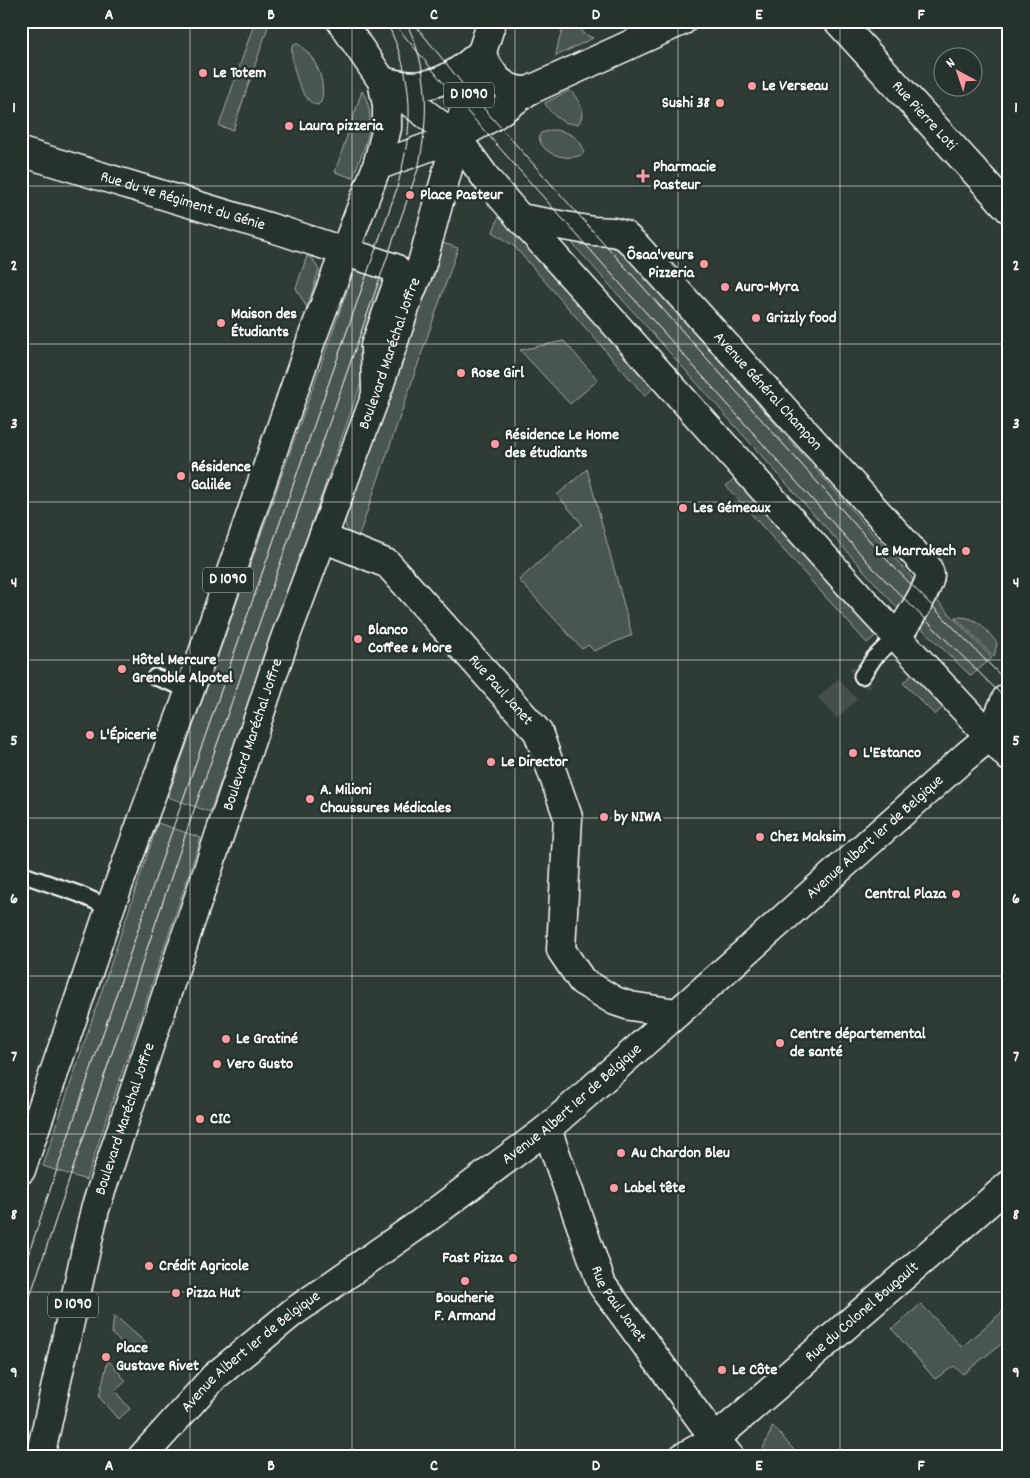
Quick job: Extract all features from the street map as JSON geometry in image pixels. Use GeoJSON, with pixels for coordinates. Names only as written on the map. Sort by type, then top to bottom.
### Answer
{"type":"FeatureCollection","features":[{"type":"Feature","properties":{"kind":"main road","name":"D 1090"},"geometry":{"type":"LineString","coordinates":[[21,1170],[110,908],[190,690],[312,338],[377,166],[388,128],[387,105],[382,81],[341,21]]}},
{"type":"Feature","properties":{"kind":"main road","name":"Boulevard Maréchal Joffre"},"geometry":{"type":"LineString","coordinates":[[40,1457],[94,1209],[284,641],[376,395],[409,296],[421,267],[456,137],[492,21]]}},
{"type":"Feature","properties":{"kind":"main road"},"geometry":{"type":"LineString","coordinates":[[377,166],[456,137],[492,117],[528,91],[682,21]]}},
{"type":"Feature","properties":{"kind":"main road","name":"Rue Pierre Loti"},"geometry":{"type":"LineString","coordinates":[[838,21],[1009,209]]}},
{"type":"Feature","properties":{"kind":"main road"},"geometry":{"type":"LineString","coordinates":[[382,81],[402,85],[424,85],[441,82],[463,69],[481,53],[490,73],[517,91],[528,91]]}},
{"type":"Feature","properties":{"kind":"main road"},"geometry":{"type":"LineString","coordinates":[[382,81],[456,137],[489,182],[520,218],[831,565],[897,636],[999,732],[1009,757]]}},
{"type":"Feature","properties":{"kind":"main road","name":"Rue du 4e Régiment du Génie"},"geometry":{"type":"LineString","coordinates":[[21,152],[285,232],[344,252]]}},
{"type":"Feature","properties":{"kind":"main road","name":"Avenue Général Champon"},"geometry":{"type":"LineString","coordinates":[[520,218],[624,235],[644,254],[921,560],[930,574],[928,582],[915,609],[897,636]]}},
{"type":"Feature","properties":{"kind":"main road"},"geometry":{"type":"LineString","coordinates":[[344,252],[395,268],[399,273],[399,279],[375,346],[376,395]]}},
{"type":"Feature","properties":{"kind":"main road","name":"Rue Paul Janet"},"geometry":{"type":"LineString","coordinates":[[323,538],[388,564],[538,732],[568,817],[561,950],[582,981],[615,1001],[630,1006],[677,1013]]}},
{"type":"Feature","properties":{"kind":"main road","name":"Avenue Albert 1er de Belgique"},"geometry":{"type":"LineString","coordinates":[[142,1457],[214,1378],[292,1313],[418,1225],[547,1129],[999,732],[1006,699],[1009,697]]}},
{"type":"Feature","properties":{"kind":"main road","name":"Rue Paul Janet"},"geometry":{"type":"LineString","coordinates":[[547,1129],[602,1285],[723,1448]]}},
{"type":"Feature","properties":{"kind":"main road","name":"Rue du Colonel Bougault"},"geometry":{"type":"LineString","coordinates":[[683,1457],[723,1448],[1009,1186]]}},
{"type":"Feature","properties":{"kind":"lane","name":"Avenue Général Champon"},"geometry":{"type":"LineString","coordinates":[[862,676],[874,658],[897,636]]}},
{"type":"Feature","properties":{"kind":"lane"},"geometry":{"type":"LineString","coordinates":[[155,677],[190,690]]}},
{"type":"Feature","properties":{"kind":"lane"},"geometry":{"type":"LineString","coordinates":[[21,874],[80,894],[110,908]]}},
{"type":"Feature","properties":{"kind":"shaded area"},"geometry":{"type":"Polygon","coordinates":[[[255,21],[270,21],[233,130],[219,126],[255,21]]]}},
{"type":"Feature","properties":{"kind":"shaded area"},"geometry":{"type":"Polygon","coordinates":[[[569,21],[581,21],[582,33],[593,38],[556,56],[561,33],[569,21]]]}},
{"type":"Feature","properties":{"kind":"shaded area"},"geometry":{"type":"Polygon","coordinates":[[[298,44],[310,55],[318,70],[321,78],[322,94],[321,102],[318,105],[312,103],[306,97],[298,81],[292,53],[292,47],[298,44]]]}},
{"type":"Feature","properties":{"kind":"shaded area"},"geometry":{"type":"Polygon","coordinates":[[[570,90],[581,106],[582,115],[578,124],[567,123],[558,118],[545,103],[570,90]]]}},
{"type":"Feature","properties":{"kind":"shaded area"},"geometry":{"type":"Polygon","coordinates":[[[362,91],[370,113],[370,124],[365,145],[353,178],[335,172],[362,91]]]}},
{"type":"Feature","properties":{"kind":"shaded area"},"geometry":{"type":"Polygon","coordinates":[[[551,130],[562,131],[579,141],[584,151],[583,154],[563,157],[550,152],[541,143],[539,137],[541,133],[551,130]]]}},
{"type":"Feature","properties":{"kind":"shaded area"},"geometry":{"type":"Polygon","coordinates":[[[502,208],[658,383],[645,396],[514,246],[493,232],[502,208]]]}},
{"type":"Feature","properties":{"kind":"shaded area"},"geometry":{"type":"Polygon","coordinates":[[[564,234],[615,243],[914,580],[900,611],[564,234]]]}},
{"type":"Feature","properties":{"kind":"shaded area"},"geometry":{"type":"Polygon","coordinates":[[[443,243],[458,248],[357,541],[347,530],[346,507],[443,243]]]}},
{"type":"Feature","properties":{"kind":"shaded area"},"geometry":{"type":"Polygon","coordinates":[[[307,256],[313,259],[319,270],[307,308],[296,288],[307,256]]]}},
{"type":"Feature","properties":{"kind":"shaded area"},"geometry":{"type":"Polygon","coordinates":[[[357,269],[388,279],[366,349],[361,383],[210,812],[168,797],[353,274],[357,269]]]}},
{"type":"Feature","properties":{"kind":"shaded area"},"geometry":{"type":"Polygon","coordinates":[[[564,341],[598,380],[570,404],[520,350],[564,341]]]}},
{"type":"Feature","properties":{"kind":"shaded area"},"geometry":{"type":"Polygon","coordinates":[[[587,469],[632,635],[594,651],[588,645],[582,649],[519,580],[582,524],[557,495],[587,469]]]}},
{"type":"Feature","properties":{"kind":"shaded area"},"geometry":{"type":"Polygon","coordinates":[[[739,474],[879,633],[867,643],[726,486],[739,474]]]}},
{"type":"Feature","properties":{"kind":"shaded area"},"geometry":{"type":"Polygon","coordinates":[[[930,593],[992,658],[971,676],[916,623],[930,593]]]}},
{"type":"Feature","properties":{"kind":"shaded area"},"geometry":{"type":"Polygon","coordinates":[[[955,617],[969,618],[984,627],[997,643],[994,657],[955,617]]]}},
{"type":"Feature","properties":{"kind":"shaded area"},"geometry":{"type":"Polygon","coordinates":[[[917,670],[948,702],[935,715],[903,683],[917,670]]]}},
{"type":"Feature","properties":{"kind":"shaded area"},"geometry":{"type":"Polygon","coordinates":[[[158,823],[201,838],[86,1180],[43,1166],[158,823]]]}},
{"type":"Feature","properties":{"kind":"shaded area"},"geometry":{"type":"Polygon","coordinates":[[[921,1304],[962,1347],[1009,1306],[1009,1338],[963,1374],[954,1366],[935,1379],[892,1329],[921,1304]]]}},
{"type":"Feature","properties":{"kind":"shaded area"},"geometry":{"type":"Polygon","coordinates":[[[114,1315],[147,1344],[134,1355],[112,1334],[114,1315]]]}},
{"type":"Feature","properties":{"kind":"shaded area"},"geometry":{"type":"Polygon","coordinates":[[[108,1360],[126,1381],[115,1391],[130,1409],[118,1419],[99,1397],[108,1360]]]}},
{"type":"Feature","properties":{"kind":"shaded area"},"geometry":{"type":"Polygon","coordinates":[[[773,1426],[800,1457],[764,1457],[761,1453],[773,1426]]]}},
{"type":"Feature","properties":{"kind":"tunnel"},"geometry":{"type":"LineString","coordinates":[[827,708],[862,676]]}},
{"type":"Feature","properties":{"kind":"tram line"},"geometry":{"type":"LineString","coordinates":[[21,1276],[160,865],[396,191],[406,147],[409,105],[403,64],[386,21]]}},
{"type":"Feature","properties":{"kind":"tram line"},"geometry":{"type":"LineString","coordinates":[[392,21],[465,109],[874,569],[1009,702]]}},
{"type":"Feature","properties":{"kind":"tram line"},"geometry":{"type":"LineString","coordinates":[[21,1323],[186,833],[418,169],[424,132],[425,93],[419,56],[405,21]]}},
{"type":"Feature","properties":{"kind":"tram line"},"geometry":{"type":"LineString","coordinates":[[412,21],[469,92],[885,558],[1009,684]]}},
{"type":"Feature","properties":{"kind":"place","name":"Le Totem"},"geometry":{"type":"Point","coordinates":[203,73]}},
{"type":"Feature","properties":{"kind":"place","name":"Le Verseau"},"geometry":{"type":"Point","coordinates":[752,86]}},
{"type":"Feature","properties":{"kind":"place","name":"Sushi 38"},"geometry":{"type":"Point","coordinates":[720,103]}},
{"type":"Feature","properties":{"kind":"place","name":"Laura pizzeria"},"geometry":{"type":"Point","coordinates":[289,126]}},
{"type":"Feature","properties":{"kind":"place","name":"Pharmacie Pasteur"},"geometry":{"type":"Point","coordinates":[643,176]}},
{"type":"Feature","properties":{"kind":"place","name":"Place Pasteur"},"geometry":{"type":"Point","coordinates":[410,195]}},
{"type":"Feature","properties":{"kind":"place","name":"Ôsaa'veurs Pizzeria"},"geometry":{"type":"Point","coordinates":[704,264]}},
{"type":"Feature","properties":{"kind":"place","name":"Auro-Myra"},"geometry":{"type":"Point","coordinates":[725,287]}},
{"type":"Feature","properties":{"kind":"place","name":"Grizzly food"},"geometry":{"type":"Point","coordinates":[756,318]}},
{"type":"Feature","properties":{"kind":"place","name":"Maison des Étudiants"},"geometry":{"type":"Point","coordinates":[221,323]}},
{"type":"Feature","properties":{"kind":"place","name":"Rose Girl"},"geometry":{"type":"Point","coordinates":[461,373]}},
{"type":"Feature","properties":{"kind":"place","name":"Résidence Le Home des étudiants"},"geometry":{"type":"Point","coordinates":[495,444]}},
{"type":"Feature","properties":{"kind":"place","name":"Résidence Galilée"},"geometry":{"type":"Point","coordinates":[181,476]}},
{"type":"Feature","properties":{"kind":"place","name":"Les Gémeaux"},"geometry":{"type":"Point","coordinates":[683,508]}},
{"type":"Feature","properties":{"kind":"place","name":"Le Marrakech"},"geometry":{"type":"Point","coordinates":[966,551]}},
{"type":"Feature","properties":{"kind":"place","name":"Blanco Coffee & More"},"geometry":{"type":"Point","coordinates":[358,639]}},
{"type":"Feature","properties":{"kind":"place","name":"Hôtel Mercure Grenoble Alpotel"},"geometry":{"type":"Point","coordinates":[122,669]}},
{"type":"Feature","properties":{"kind":"place","name":"L'Épicerie"},"geometry":{"type":"Point","coordinates":[90,735]}},
{"type":"Feature","properties":{"kind":"place","name":"L'Estanco"},"geometry":{"type":"Point","coordinates":[853,753]}},
{"type":"Feature","properties":{"kind":"place","name":"Le Director"},"geometry":{"type":"Point","coordinates":[491,762]}},
{"type":"Feature","properties":{"kind":"place","name":"A. Milioni Chaussures Médicales"},"geometry":{"type":"Point","coordinates":[310,799]}},
{"type":"Feature","properties":{"kind":"place","name":"by NIWA"},"geometry":{"type":"Point","coordinates":[604,817]}},
{"type":"Feature","properties":{"kind":"place","name":"Chez Maksim"},"geometry":{"type":"Point","coordinates":[760,837]}},
{"type":"Feature","properties":{"kind":"place","name":"Central Plaza"},"geometry":{"type":"Point","coordinates":[956,894]}},
{"type":"Feature","properties":{"kind":"place","name":"Le Gratiné"},"geometry":{"type":"Point","coordinates":[226,1039]}},
{"type":"Feature","properties":{"kind":"place","name":"Centre départemental de santé"},"geometry":{"type":"Point","coordinates":[780,1043]}},
{"type":"Feature","properties":{"kind":"place","name":"Vero Gusto"},"geometry":{"type":"Point","coordinates":[217,1064]}},
{"type":"Feature","properties":{"kind":"place","name":"CIC"},"geometry":{"type":"Point","coordinates":[200,1119]}},
{"type":"Feature","properties":{"kind":"place","name":"Au Chardon Bleu"},"geometry":{"type":"Point","coordinates":[621,1153]}},
{"type":"Feature","properties":{"kind":"place","name":"Label tête"},"geometry":{"type":"Point","coordinates":[614,1188]}},
{"type":"Feature","properties":{"kind":"place","name":"Fast Pizza"},"geometry":{"type":"Point","coordinates":[513,1258]}},
{"type":"Feature","properties":{"kind":"place","name":"Crédit Agricole"},"geometry":{"type":"Point","coordinates":[149,1266]}},
{"type":"Feature","properties":{"kind":"place","name":"Boucherie F. Armand"},"geometry":{"type":"Point","coordinates":[465,1281]}},
{"type":"Feature","properties":{"kind":"place","name":"Pizza Hut"},"geometry":{"type":"Point","coordinates":[176,1293]}},
{"type":"Feature","properties":{"kind":"place","name":"Place Gustave Rivet"},"geometry":{"type":"Point","coordinates":[106,1357]}},
{"type":"Feature","properties":{"kind":"place","name":"Le Côte"},"geometry":{"type":"Point","coordinates":[722,1370]}}]}
